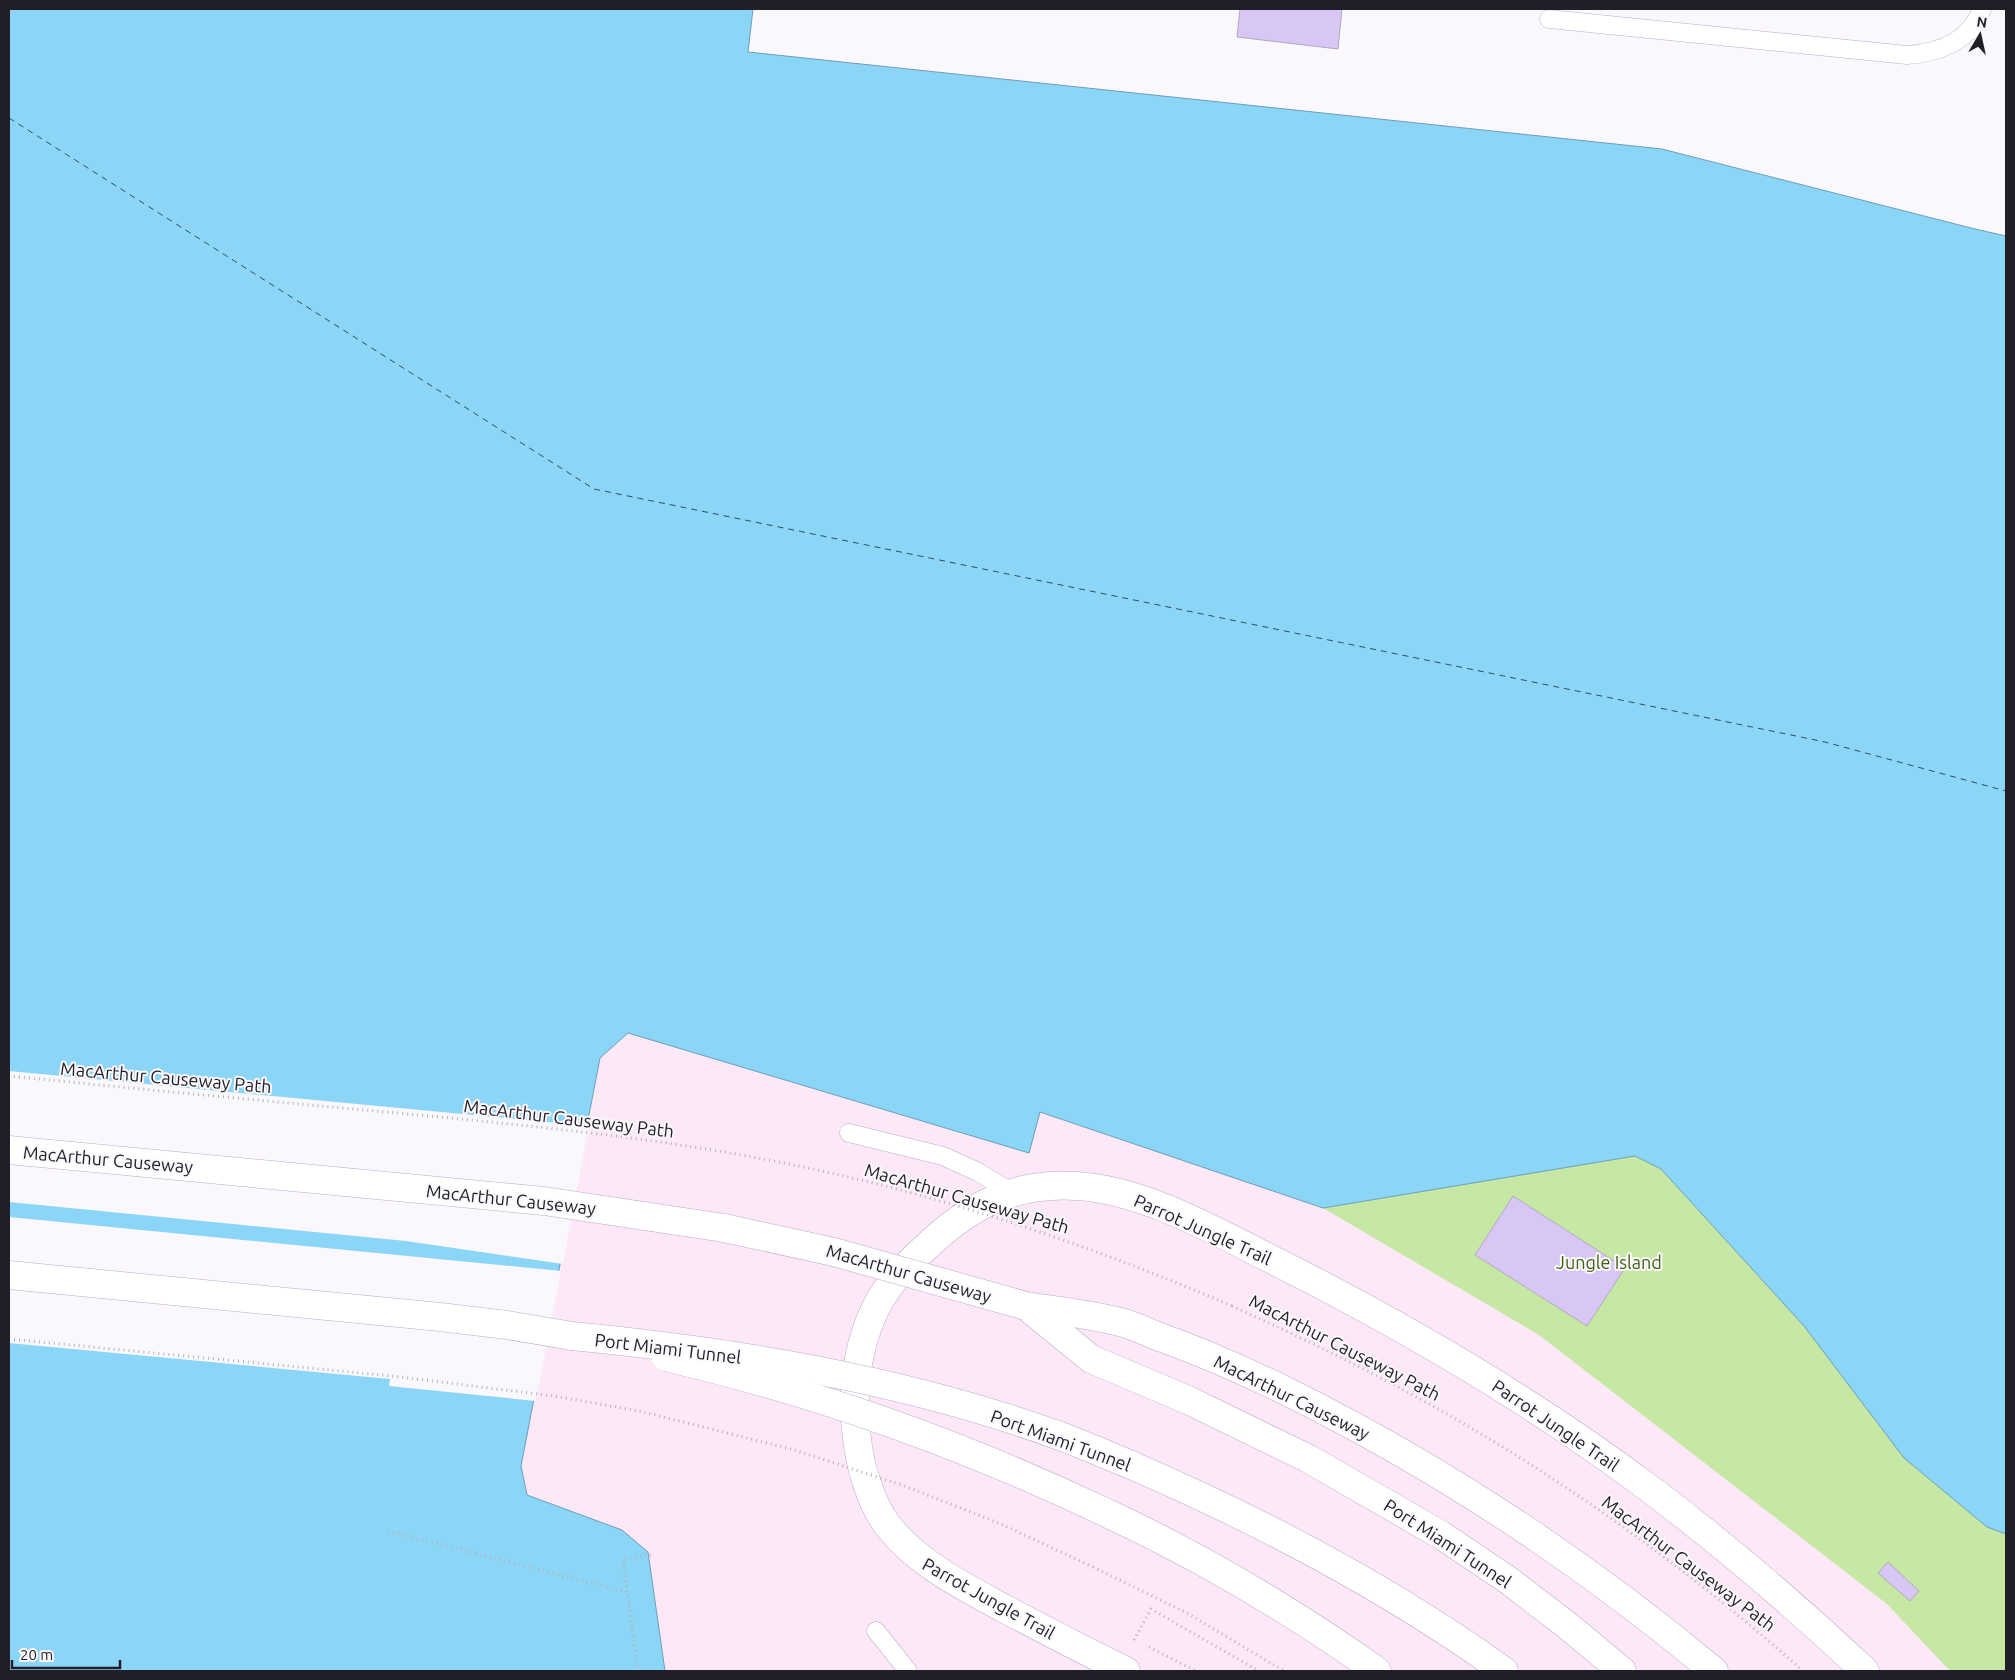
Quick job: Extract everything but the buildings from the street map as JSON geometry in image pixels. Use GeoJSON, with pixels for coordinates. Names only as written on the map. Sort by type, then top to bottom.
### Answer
{"type":"FeatureCollection","features":[{"type":"Feature","properties":{"kind":"main road","name":"MacArthur Causeway"},"geometry":{"type":"LineString","coordinates":[[9,1150],[544,1201],[715,1226],[834,1252],[1026,1306],[1120,1322],[1194,1349],[1318,1408],[1385,1443],[1464,1490],[1548,1544],[1612,1589],[1714,1671]]}},
{"type":"Feature","properties":{"kind":"main road","name":"Parrot Jungle Trail"},"geometry":{"type":"LineString","coordinates":[[1126,1671],[965,1588],[916,1556],[886,1523],[866,1480],[860,1458],[854,1398],[858,1367],[864,1340],[885,1292],[917,1256],[950,1225],[989,1200],[1011,1192],[1031,1188],[1077,1186],[1122,1193],[1145,1200],[1256,1251],[1392,1322],[1527,1404],[1655,1493],[1775,1589],[1865,1671]]}},
{"type":"Feature","properties":{"kind":"main road"},"geometry":{"type":"LineString","coordinates":[[9,1275],[507,1325],[572,1336],[709,1367],[834,1404],[968,1453],[1070,1496],[1162,1541],[1254,1593],[1377,1671]]}},
{"type":"Feature","properties":{"kind":"main road","name":"Port Miami Tunnel"},"geometry":{"type":"LineString","coordinates":[[1026,1306],[1091,1359],[1190,1401],[1309,1460],[1441,1535],[1508,1580],[1622,1671]]}},
{"type":"Feature","properties":{"kind":"main road","name":"Port Miami Tunnel"},"geometry":{"type":"LineString","coordinates":[[572,1336],[718,1353],[775,1362],[916,1392],[1060,1436],[1178,1484],[1345,1568],[1457,1637],[1504,1671]]}},
{"type":"Feature","properties":{"kind":"lane"},"geometry":{"type":"LineString","coordinates":[[1549,19],[1907,55],[1934,51],[1956,42],[1973,26],[1982,9]]}},
{"type":"Feature","properties":{"kind":"lane"},"geometry":{"type":"LineString","coordinates":[[849,1133],[944,1156],[978,1172],[1011,1192]]}},
{"type":"Feature","properties":{"kind":"lane"},"geometry":{"type":"LineString","coordinates":[[876,1630],[908,1671]]}},
{"type":"Feature","properties":{"kind":"path","name":"MacArthur Causeway Path"},"geometry":{"type":"LineString","coordinates":[[9,1076],[527,1126],[740,1155],[881,1185],[1011,1222],[1161,1275],[1232,1306],[1383,1379],[1439,1409],[1507,1450],[1613,1520],[1667,1559],[1803,1671]]}},
{"type":"Feature","properties":{"kind":"path"},"geometry":{"type":"LineString","coordinates":[[9,1339],[392,1376],[554,1396],[639,1411],[790,1449],[892,1482],[1001,1524],[1188,1613],[1284,1671]]}},
{"type":"Feature","properties":{"kind":"path"},"geometry":{"type":"LineString","coordinates":[[388,1531],[627,1592]]}},
{"type":"Feature","properties":{"kind":"path"},"geometry":{"type":"LineString","coordinates":[[638,1671],[622,1559],[651,1555]]}},
{"type":"Feature","properties":{"kind":"path"},"geometry":{"type":"LineString","coordinates":[[1196,1671],[1134,1640],[1151,1609],[1259,1671]]}},
{"type":"Feature","properties":{"kind":"shaded area"},"geometry":{"type":"Polygon","coordinates":[[[627,1033],[1028,1153],[1040,1112],[1323,1208],[1635,1156],[1987,1527],[2006,1534],[2006,1671],[665,1671],[648,1552],[622,1530],[527,1495],[521,1466],[600,1058],[627,1033]]]}},
{"type":"Feature","properties":{"kind":"green space","name":"Jungle Island"},"geometry":{"type":"Polygon","coordinates":[[[1635,1156],[1661,1169],[1804,1326],[1904,1458],[1987,1527],[2006,1534],[2006,1671],[1950,1671],[1887,1604],[1539,1335],[1323,1208],[1635,1156]]]}},
{"type":"Feature","properties":{"kind":"water"},"geometry":{"type":"Polygon","coordinates":[[[9,9],[753,9],[748,52],[1662,149],[2006,236],[2006,1534],[1987,1527],[1904,1458],[1804,1326],[1661,1169],[1635,1156],[1323,1208],[1040,1112],[1029,1153],[628,1033],[600,1058],[521,1466],[527,1495],[622,1530],[648,1552],[665,1671],[9,1671],[9,9]]]}},
{"type":"Feature","properties":{"kind":"pier"},"geometry":{"type":"Polygon","coordinates":[[[9,1071],[589,1126],[563,1264],[406,1241],[9,1202],[9,1071]]]}},
{"type":"Feature","properties":{"kind":"pier"},"geometry":{"type":"Polygon","coordinates":[[[9,1217],[561,1271],[536,1401],[389,1386],[390,1379],[9,1343],[9,1217]]]}},
{"type":"Feature","properties":{"kind":"ferry route"},"geometry":{"type":"LineString","coordinates":[[9,118],[594,489],[1825,742],[2006,791]]}}]}
